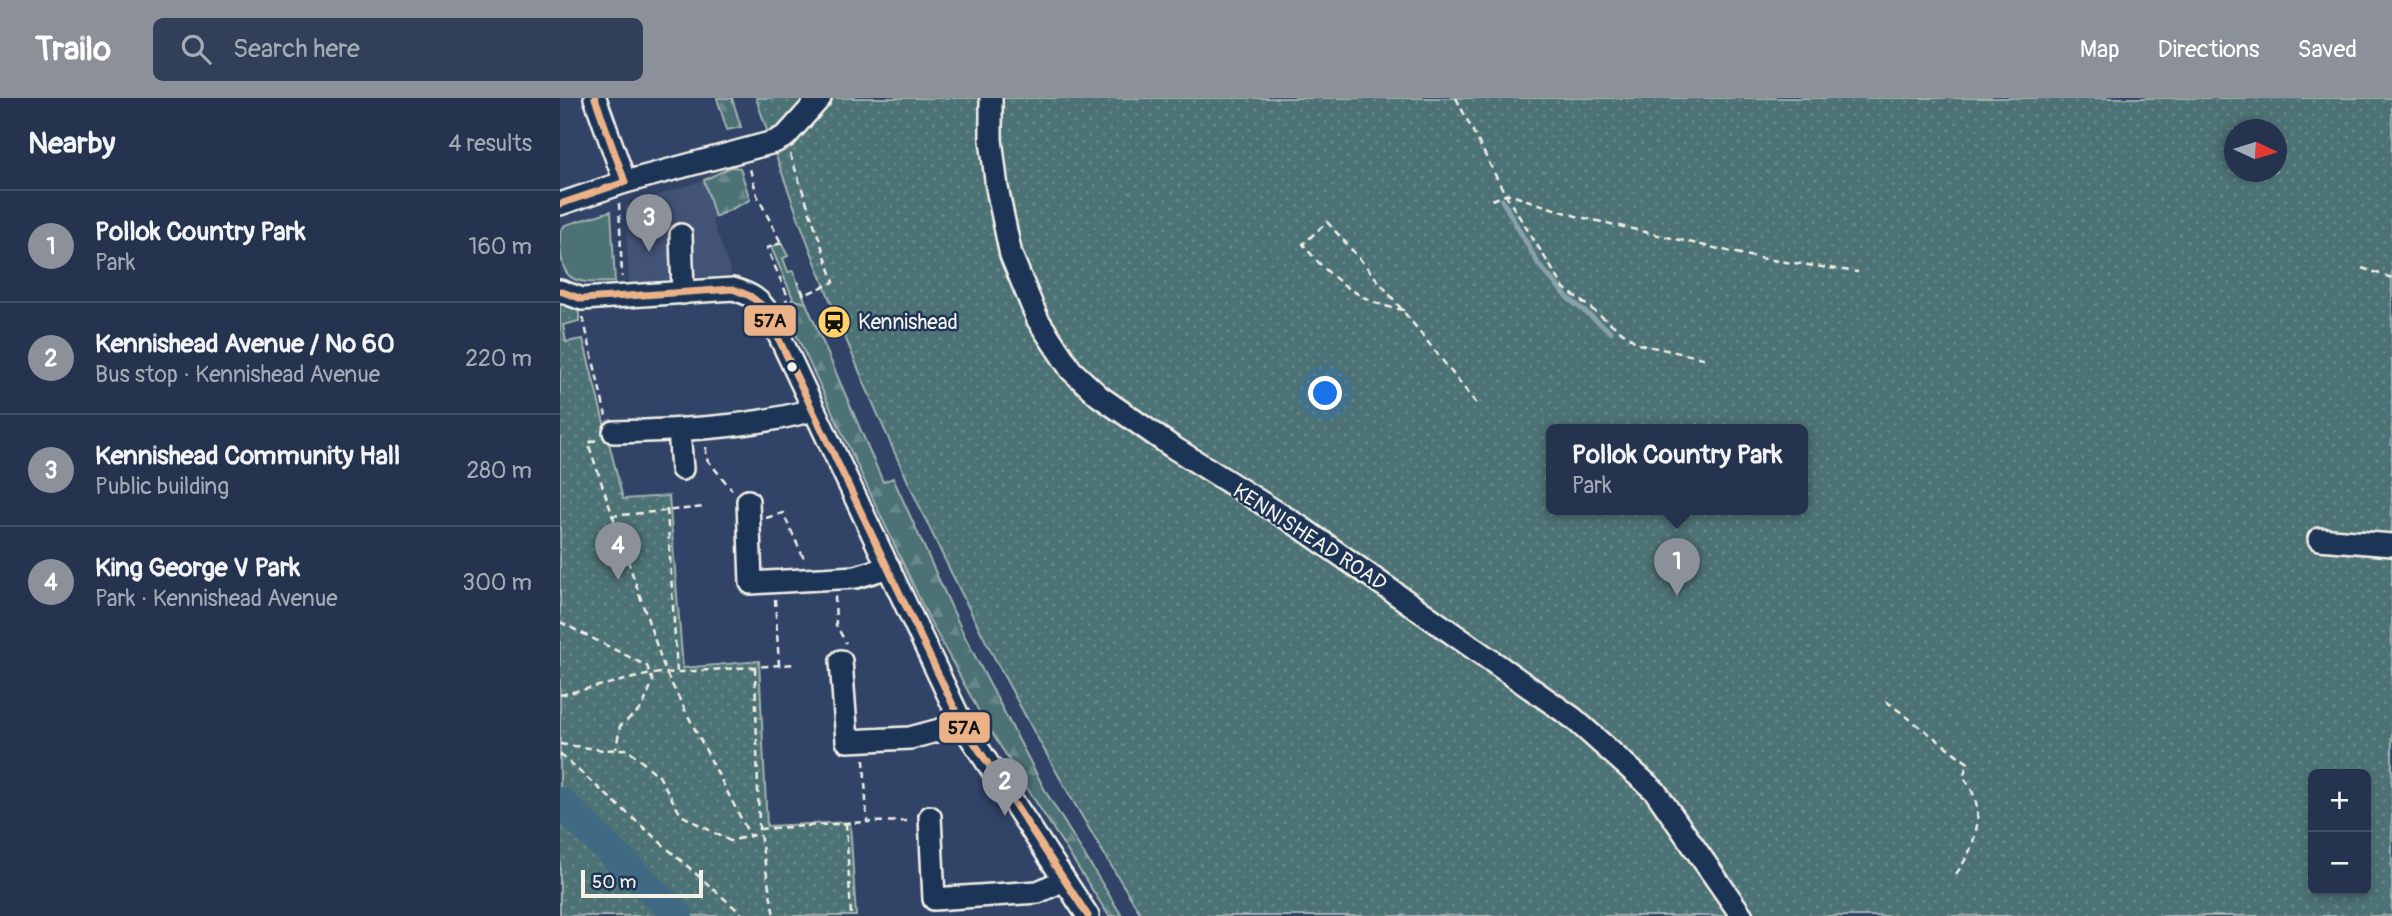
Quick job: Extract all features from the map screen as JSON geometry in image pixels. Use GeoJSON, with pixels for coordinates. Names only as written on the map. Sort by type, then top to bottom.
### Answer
{"type":"FeatureCollection","features":[{"type":"Feature","properties":{"kind":"street"},"geometry":{"type":"LineString","coordinates":[[595,98],[622,183]]}},
{"type":"Feature","properties":{"kind":"street"},"geometry":{"type":"LineString","coordinates":[[560,204],[622,183],[747,150],[786,136],[820,98]]}},
{"type":"Feature","properties":{"kind":"street","name":"KENNISHEAD ROAD"},"geometry":{"type":"LineString","coordinates":[[991,98],[991,139],[997,188],[1011,255],[1038,320],[1071,370],[1099,396],[1161,439],[1302,527],[1582,725],[1655,791],[1742,916]]}},
{"type":"Feature","properties":{"kind":"street"},"geometry":{"type":"LineString","coordinates":[[681,235],[683,293]]}},
{"type":"Feature","properties":{"kind":"street"},"geometry":{"type":"LineString","coordinates":[[560,291],[582,299],[733,289],[749,293],[761,301],[962,724],[1088,916]]}},
{"type":"Feature","properties":{"kind":"street"},"geometry":{"type":"LineString","coordinates":[[614,432],[705,429],[767,423],[813,410]]}},
{"type":"Feature","properties":{"kind":"street"},"geometry":{"type":"LineString","coordinates":[[679,430],[682,470]]}},
{"type":"Feature","properties":{"kind":"street"},"geometry":{"type":"LineString","coordinates":[[748,510],[751,583],[856,577],[889,567]]}},
{"type":"Feature","properties":{"kind":"street"},"geometry":{"type":"LineString","coordinates":[[2319,540],[2392,545]]}},
{"type":"Feature","properties":{"kind":"street"},"geometry":{"type":"LineString","coordinates":[[841,661],[847,741],[911,738],[962,724]]}},
{"type":"Feature","properties":{"kind":"street"},"geometry":{"type":"LineString","coordinates":[[930,818],[934,899],[1038,892],[1064,880]]}},
{"type":"Feature","properties":{"kind":"path"},"geometry":{"type":"LineString","coordinates":[[1456,98],[1505,194],[1552,273],[1581,303],[1638,344],[1708,359]]}},
{"type":"Feature","properties":{"kind":"path"},"geometry":{"type":"LineString","coordinates":[[786,136],[803,197],[834,282],[804,295],[798,282]]}},
{"type":"Feature","properties":{"kind":"path"},"geometry":{"type":"LineString","coordinates":[[747,150],[752,184],[783,244],[767,248],[788,297],[786,304],[770,316]]}},
{"type":"Feature","properties":{"kind":"path"},"geometry":{"type":"LineString","coordinates":[[622,183],[623,297]]}},
{"type":"Feature","properties":{"kind":"path"},"geometry":{"type":"LineString","coordinates":[[1492,200],[1505,194],[1576,216],[1759,258],[1858,272]]}},
{"type":"Feature","properties":{"kind":"path"},"geometry":{"type":"LineString","coordinates":[[1404,310],[1380,305],[1353,290],[1328,273],[1303,244],[1328,222],[1404,310],[1476,403]]}},
{"type":"Feature","properties":{"kind":"path"},"geometry":{"type":"LineString","coordinates":[[2362,268],[2392,278]]}},
{"type":"Feature","properties":{"kind":"path"},"geometry":{"type":"LineString","coordinates":[[582,299],[584,327],[607,419],[614,432],[588,443],[610,516],[666,673],[750,836]]}},
{"type":"Feature","properties":{"kind":"path"},"geometry":{"type":"LineString","coordinates":[[705,429],[706,458],[730,484],[735,496],[748,510],[783,513],[824,579],[836,625],[848,647],[841,661]]}},
{"type":"Feature","properties":{"kind":"path"},"geometry":{"type":"LineString","coordinates":[[610,516],[705,507]]}},
{"type":"Feature","properties":{"kind":"path"},"geometry":{"type":"LineString","coordinates":[[667,509],[677,672]]}},
{"type":"Feature","properties":{"kind":"path"},"geometry":{"type":"LineString","coordinates":[[774,582],[779,665]]}},
{"type":"Feature","properties":{"kind":"path"},"geometry":{"type":"LineString","coordinates":[[560,622],[647,666],[651,674],[653,681],[642,708],[620,726],[616,749]]}},
{"type":"Feature","properties":{"kind":"path"},"geometry":{"type":"LineString","coordinates":[[560,695],[651,674],[797,664]]}},
{"type":"Feature","properties":{"kind":"path"},"geometry":{"type":"LineString","coordinates":[[755,667],[759,831],[774,916]]}},
{"type":"Feature","properties":{"kind":"path"},"geometry":{"type":"LineString","coordinates":[[1886,701],[1968,763],[1963,777],[1977,801],[1975,836],[1971,854],[1956,874]]}},
{"type":"Feature","properties":{"kind":"path"},"geometry":{"type":"LineString","coordinates":[[863,740],[867,822]]}},
{"type":"Feature","properties":{"kind":"path"},"geometry":{"type":"LineString","coordinates":[[560,744],[626,749],[659,776],[681,815],[730,841],[759,831],[930,818]]}},
{"type":"Feature","properties":{"kind":"path"},"geometry":{"type":"LineString","coordinates":[[560,754],[744,916]]}},
{"type":"Feature","properties":{"kind":"path"},"geometry":{"type":"LineString","coordinates":[[846,823],[851,916]]}},
{"type":"Feature","properties":{"kind":"shaded area"},"geometry":{"type":"Polygon","coordinates":[[[704,180],[715,217],[712,219],[732,275],[629,282],[625,206],[704,180]]]}},
{"type":"Feature","properties":{"kind":"green space"},"geometry":{"type":"Polygon","coordinates":[[[717,98],[732,98],[741,127],[727,130],[717,98]]]}},
{"type":"Feature","properties":{"kind":"green space"},"geometry":{"type":"Polygon","coordinates":[[[756,98],[2392,98],[2392,916],[1142,916],[1083,819],[975,620],[878,415],[834,311],[756,98]]]}},
{"type":"Feature","properties":{"kind":"green space"},"geometry":{"type":"Polygon","coordinates":[[[731,167],[740,168],[750,200],[715,217],[704,180],[731,167]]]}},
{"type":"Feature","properties":{"kind":"green space"},"geometry":{"type":"Polygon","coordinates":[[[611,211],[615,282],[577,280],[565,270],[560,248],[560,231],[565,225],[611,211]]]}},
{"type":"Feature","properties":{"kind":"green space"},"geometry":{"type":"Polygon","coordinates":[[[781,243],[788,256],[783,258],[788,272],[793,271],[806,303],[795,301],[788,317],[785,309],[793,298],[771,247],[781,243]]]}},
{"type":"Feature","properties":{"kind":"green space"},"geometry":{"type":"Polygon","coordinates":[[[795,300],[806,303],[883,482],[893,478],[964,635],[1047,794],[1122,916],[1109,916],[983,719],[929,619],[788,317],[795,300]]]}},
{"type":"Feature","properties":{"kind":"green space"},"geometry":{"type":"Polygon","coordinates":[[[560,303],[579,311],[579,321],[563,325],[566,342],[583,339],[623,499],[669,496],[683,668],[759,661],[767,826],[850,822],[856,916],[560,916],[560,303]]]}},
{"type":"Feature","properties":{"kind":"waterway"},"geometry":{"type":"LineString","coordinates":[[1502,200],[1539,265],[1569,299],[1611,332]]}},
{"type":"Feature","properties":{"kind":"waterway"},"geometry":{"type":"LineString","coordinates":[[560,802],[678,916]]}},
{"type":"Feature","properties":{"kind":"transit line","name":"57A"},"geometry":{"type":"LineString","coordinates":[[595,98],[625,182]]}},
{"type":"Feature","properties":{"kind":"transit line","name":"57A"},"geometry":{"type":"LineString","coordinates":[[560,204],[625,182]]}},
{"type":"Feature","properties":{"kind":"transit line","name":"57A"},"geometry":{"type":"LineString","coordinates":[[560,291],[582,299],[733,289],[750,296],[763,306],[962,724],[1088,916]]}},
{"type":"Feature","properties":{"kind":"place","name":"Kennishead Community Hall"},"geometry":{"type":"Point","coordinates":[649,252]}},
{"type":"Feature","properties":{"kind":"place","name":"Kennishead"},"geometry":{"type":"Point","coordinates":[834,322]}},
{"type":"Feature","properties":{"kind":"place","name":"King George V Park"},"geometry":{"type":"Point","coordinates":[618,580]}},
{"type":"Feature","properties":{"kind":"place","name":"Pollok Country Park"},"geometry":{"type":"Point","coordinates":[1677,596]}},
{"type":"Feature","properties":{"kind":"place","name":"Kennishead Avenue / No 60"},"geometry":{"type":"Point","coordinates":[1005,816]}}]}
